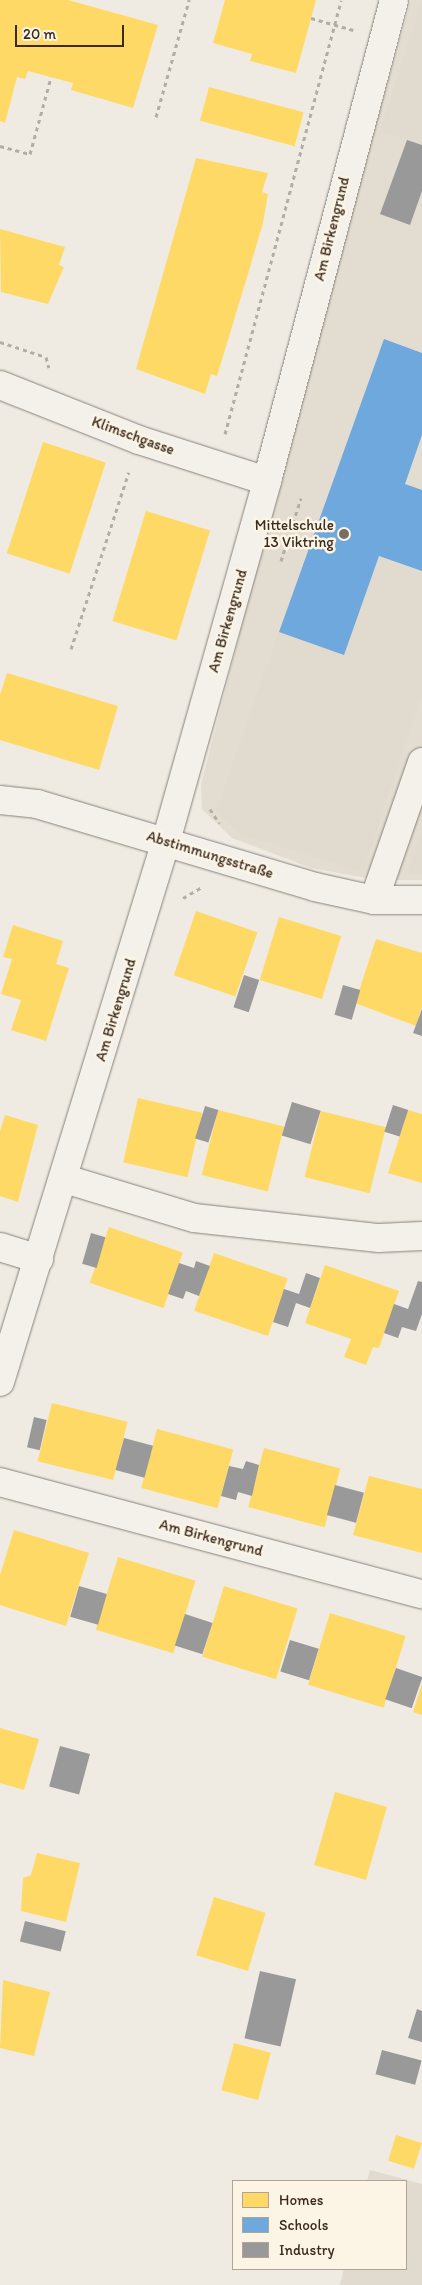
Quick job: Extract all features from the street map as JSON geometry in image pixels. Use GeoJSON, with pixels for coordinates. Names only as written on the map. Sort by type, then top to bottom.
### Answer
{"type":"FeatureCollection","features":[{"type":"Feature","properties":{"kind":"street","name":"Am Birkengrund"},"geometry":{"type":"LineString","coordinates":[[0,1382],[64,1179],[166,841],[267,481],[382,38],[394,0]]}},
{"type":"Feature","properties":{"kind":"street","name":"Klimschgasse"},"geometry":{"type":"LineString","coordinates":[[0,385],[139,440],[267,481]]}},
{"type":"Feature","properties":{"kind":"street"},"geometry":{"type":"LineString","coordinates":[[374,900],[422,762]]}},
{"type":"Feature","properties":{"kind":"street","name":"Abstimmungsstraße"},"geometry":{"type":"LineString","coordinates":[[0,800],[37,804],[374,900],[422,900]]}},
{"type":"Feature","properties":{"kind":"street"},"geometry":{"type":"LineString","coordinates":[[64,1179],[194,1218],[379,1238],[422,1236]]}},
{"type":"Feature","properties":{"kind":"street"},"geometry":{"type":"LineString","coordinates":[[0,1247],[39,1259]]}},
{"type":"Feature","properties":{"kind":"street","name":"Am Birkengrund"},"geometry":{"type":"LineString","coordinates":[[0,1482],[422,1594]]}},
{"type":"Feature","properties":{"kind":"path"},"geometry":{"type":"LineString","coordinates":[[156,116],[189,0]]}},
{"type":"Feature","properties":{"kind":"path"},"geometry":{"type":"LineString","coordinates":[[224,441],[341,0]]}},
{"type":"Feature","properties":{"kind":"path"},"geometry":{"type":"LineString","coordinates":[[311,18],[382,38]]}},
{"type":"Feature","properties":{"kind":"path"},"geometry":{"type":"LineString","coordinates":[[0,146],[30,154],[51,77]]}},
{"type":"Feature","properties":{"kind":"path"},"geometry":{"type":"LineString","coordinates":[[0,342],[46,357],[50,374]]}},
{"type":"Feature","properties":{"kind":"path"},"geometry":{"type":"LineString","coordinates":[[72,649],[139,440]]}},
{"type":"Feature","properties":{"kind":"path"},"geometry":{"type":"LineString","coordinates":[[279,568],[301,498]]}},
{"type":"Feature","properties":{"kind":"path"},"geometry":{"type":"LineString","coordinates":[[206,804],[222,826]]}},
{"type":"Feature","properties":{"kind":"shaded area","name":"Mittelschule 13 Viktring"},"geometry":{"type":"Polygon","coordinates":[[[411,0],[422,0],[422,880],[377,880],[311,868],[232,838],[202,809],[201,784],[330,284],[411,0]]]}},
{"type":"Feature","properties":{"kind":"shaded area"},"geometry":{"type":"Polygon","coordinates":[[[422,0],[422,145],[380,131],[422,0]]]}},
{"type":"Feature","properties":{"kind":"shaded area"},"geometry":{"type":"Polygon","coordinates":[[[379,556],[422,571],[422,694],[363,872],[240,834],[216,811],[279,632],[344,655],[379,556]]]}},
{"type":"Feature","properties":{"kind":"shaded area"},"geometry":{"type":"Polygon","coordinates":[[[422,832],[422,874],[406,875],[422,832]]]}},
{"type":"Feature","properties":{"kind":"shaded area"},"geometry":{"type":"Polygon","coordinates":[[[370,2170],[422,2184],[422,2285],[340,2285],[344,2270],[407,2270],[407,2180],[367,2180],[370,2170]]]}},
{"type":"Feature","properties":{"kind":"building: Homes"},"geometry":{"type":"Polygon","coordinates":[[[0,0],[68,0],[158,25],[133,108],[71,90],[73,83],[28,71],[25,79],[17,77],[5,123],[0,121],[0,0]]]}},
{"type":"Feature","properties":{"kind":"building: Homes"},"geometry":{"type":"Polygon","coordinates":[[[225,0],[316,0],[296,73],[250,61],[252,54],[213,43],[225,0]]]}},
{"type":"Feature","properties":{"kind":"building: Homes"},"geometry":{"type":"Polygon","coordinates":[[[209,87],[304,112],[295,146],[200,121],[209,87]]]}},
{"type":"Feature","properties":{"kind":"building: Homes"},"geometry":{"type":"Polygon","coordinates":[[[196,158],[268,173],[262,192],[268,194],[263,223],[217,376],[211,374],[205,394],[136,369],[196,158]]]}},
{"type":"Feature","properties":{"kind":"building: Homes"},"geometry":{"type":"Polygon","coordinates":[[[0,229],[65,247],[59,265],[64,267],[48,304],[1,292],[0,229]]]}},
{"type":"Feature","properties":{"kind":"building: Homes"},"geometry":{"type":"Polygon","coordinates":[[[43,442],[106,462],[70,574],[7,553],[43,442]]]}},
{"type":"Feature","properties":{"kind":"building: Homes"},"geometry":{"type":"Polygon","coordinates":[[[146,511],[210,531],[176,641],[112,621],[146,511]]]}},
{"type":"Feature","properties":{"kind":"building: Homes"},"geometry":{"type":"Polygon","coordinates":[[[7,673],[118,706],[99,770],[0,740],[0,695],[7,673]]]}},
{"type":"Feature","properties":{"kind":"building: Homes"},"geometry":{"type":"Polygon","coordinates":[[[196,911],[257,932],[235,996],[174,975],[196,911]]]}},
{"type":"Feature","properties":{"kind":"building: Homes"},"geometry":{"type":"Polygon","coordinates":[[[279,917],[341,936],[322,999],[260,980],[279,917]]]}},
{"type":"Feature","properties":{"kind":"building: Homes"},"geometry":{"type":"Polygon","coordinates":[[[13,925],[63,941],[56,964],[69,968],[46,1041],[11,1030],[21,1000],[1,994],[12,959],[3,957],[13,925]]]}},
{"type":"Feature","properties":{"kind":"building: Homes"},"geometry":{"type":"Polygon","coordinates":[[[376,939],[422,953],[422,1007],[416,1026],[355,1003],[376,939]]]}},
{"type":"Feature","properties":{"kind":"building: Homes"},"geometry":{"type":"Polygon","coordinates":[[[138,1098],[202,1113],[187,1177],[123,1162],[138,1098]]]}},
{"type":"Feature","properties":{"kind":"building: Homes"},"geometry":{"type":"Polygon","coordinates":[[[218,1110],[284,1126],[268,1191],[202,1175],[218,1110]]]}},
{"type":"Feature","properties":{"kind":"building: Homes"},"geometry":{"type":"Polygon","coordinates":[[[408,1110],[422,1114],[422,1183],[388,1173],[408,1110]]]}},
{"type":"Feature","properties":{"kind":"building: Homes"},"geometry":{"type":"Polygon","coordinates":[[[321,1111],[386,1127],[370,1193],[305,1177],[321,1111]]]}},
{"type":"Feature","properties":{"kind":"building: Homes"},"geometry":{"type":"Polygon","coordinates":[[[5,1115],[38,1125],[18,1202],[0,1196],[0,1131],[5,1115]]]}},
{"type":"Feature","properties":{"kind":"building: Homes"},"geometry":{"type":"Polygon","coordinates":[[[109,1227],[183,1252],[164,1308],[90,1283],[109,1227]]]}},
{"type":"Feature","properties":{"kind":"building: Homes"},"geometry":{"type":"Polygon","coordinates":[[[214,1253],[288,1278],[268,1336],[194,1311],[214,1253]]]}},
{"type":"Feature","properties":{"kind":"building: Homes"},"geometry":{"type":"Polygon","coordinates":[[[325,1265],[399,1291],[379,1348],[373,1347],[366,1365],[344,1357],[351,1339],[305,1323],[325,1265]]]}},
{"type":"Feature","properties":{"kind":"building: Homes"},"geometry":{"type":"Polygon","coordinates":[[[52,1403],[128,1422],[113,1480],[37,1461],[52,1403]]]}},
{"type":"Feature","properties":{"kind":"building: Homes"},"geometry":{"type":"Polygon","coordinates":[[[157,1429],[233,1449],[218,1508],[141,1488],[157,1429]]]}},
{"type":"Feature","properties":{"kind":"building: Homes"},"geometry":{"type":"Polygon","coordinates":[[[264,1448],[340,1468],[325,1527],[248,1507],[264,1448]]]}},
{"type":"Feature","properties":{"kind":"building: Homes"},"geometry":{"type":"Polygon","coordinates":[[[369,1476],[422,1489],[422,1553],[353,1535],[369,1476]]]}},
{"type":"Feature","properties":{"kind":"building: Homes"},"geometry":{"type":"Polygon","coordinates":[[[14,1530],[89,1553],[66,1626],[0,1605],[0,1575],[14,1530]]]}},
{"type":"Feature","properties":{"kind":"building: Homes"},"geometry":{"type":"Polygon","coordinates":[[[118,1557],[195,1581],[173,1653],[96,1630],[118,1557]]]}},
{"type":"Feature","properties":{"kind":"building: Homes"},"geometry":{"type":"Polygon","coordinates":[[[224,1586],[298,1609],[276,1679],[202,1657],[224,1586]]]}},
{"type":"Feature","properties":{"kind":"building: Homes"},"geometry":{"type":"Polygon","coordinates":[[[330,1613],[406,1636],[384,1708],[308,1685],[330,1613]]]}},
{"type":"Feature","properties":{"kind":"building: Homes"},"geometry":{"type":"Polygon","coordinates":[[[422,1684],[422,1715],[413,1712],[422,1684]]]}},
{"type":"Feature","properties":{"kind":"building: Homes"},"geometry":{"type":"Polygon","coordinates":[[[0,1728],[39,1739],[24,1790],[0,1783],[0,1728]]]}},
{"type":"Feature","properties":{"kind":"building: Homes"},"geometry":{"type":"Polygon","coordinates":[[[335,1792],[387,1807],[366,1880],[314,1865],[335,1792]]]}},
{"type":"Feature","properties":{"kind":"building: Homes"},"geometry":{"type":"Polygon","coordinates":[[[37,1853],[80,1863],[66,1922],[21,1911],[23,1878],[31,1875],[37,1853]]]}},
{"type":"Feature","properties":{"kind":"building: Homes"},"geometry":{"type":"Polygon","coordinates":[[[214,1897],[266,1913],[248,1971],[196,1955],[214,1897]]]}},
{"type":"Feature","properties":{"kind":"building: Homes"},"geometry":{"type":"Polygon","coordinates":[[[3,1980],[50,1992],[34,2056],[0,2048],[3,1980]]]}},
{"type":"Feature","properties":{"kind":"building: Homes"},"geometry":{"type":"Polygon","coordinates":[[[234,2043],[271,2053],[258,2100],[221,2090],[234,2043]]]}},
{"type":"Feature","properties":{"kind":"building: Homes"},"geometry":{"type":"Polygon","coordinates":[[[396,2135],[422,2143],[414,2169],[388,2161],[396,2135]]]}},
{"type":"Feature","properties":{"kind":"building: Schools"},"geometry":{"type":"Polygon","coordinates":[[[384,339],[422,353],[422,435],[405,484],[422,490],[422,571],[379,556],[344,655],[279,632],[384,339]]]}},
{"type":"Feature","properties":{"kind":"building: Industry"},"geometry":{"type":"Polygon","coordinates":[[[407,140],[422,145],[422,191],[410,225],[380,214],[407,140]]]}},
{"type":"Feature","properties":{"kind":"building: Industry"},"geometry":{"type":"Polygon","coordinates":[[[244,975],[259,980],[249,1012],[233,1007],[244,975]]]}},
{"type":"Feature","properties":{"kind":"building: Industry"},"geometry":{"type":"Polygon","coordinates":[[[343,985],[360,990],[352,1020],[334,1015],[343,985]]]}},
{"type":"Feature","properties":{"kind":"building: Industry"},"geometry":{"type":"Polygon","coordinates":[[[422,1009],[422,1036],[413,1033],[422,1009]]]}},
{"type":"Feature","properties":{"kind":"building: Industry"},"geometry":{"type":"Polygon","coordinates":[[[292,1102],[321,1111],[310,1144],[282,1135],[292,1102]]]}},
{"type":"Feature","properties":{"kind":"building: Industry"},"geometry":{"type":"Polygon","coordinates":[[[393,1105],[408,1110],[400,1137],[384,1132],[393,1105]]]}},
{"type":"Feature","properties":{"kind":"building: Industry"},"geometry":{"type":"Polygon","coordinates":[[[205,1106],[218,1110],[208,1143],[195,1139],[205,1106]]]}},
{"type":"Feature","properties":{"kind":"building: Industry"},"geometry":{"type":"Polygon","coordinates":[[[91,1233],[105,1237],[97,1268],[82,1264],[91,1233]]]}},
{"type":"Feature","properties":{"kind":"building: Industry"},"geometry":{"type":"Polygon","coordinates":[[[196,1261],[210,1266],[199,1296],[186,1291],[183,1299],[168,1294],[179,1263],[194,1268],[196,1261]]]}},
{"type":"Feature","properties":{"kind":"building: Industry"},"geometry":{"type":"Polygon","coordinates":[[[306,1273],[320,1278],[310,1308],[296,1303],[288,1327],[273,1322],[284,1289],[299,1294],[306,1273]]]}},
{"type":"Feature","properties":{"kind":"building: Industry"},"geometry":{"type":"Polygon","coordinates":[[[418,1281],[422,1282],[422,1314],[416,1331],[402,1327],[398,1338],[384,1333],[394,1304],[408,1309],[418,1281]]]}},
{"type":"Feature","properties":{"kind":"building: Industry"},"geometry":{"type":"Polygon","coordinates":[[[34,1417],[47,1420],[40,1450],[27,1447],[34,1417]]]}},
{"type":"Feature","properties":{"kind":"building: Industry"},"geometry":{"type":"Polygon","coordinates":[[[124,1438],[153,1446],[144,1478],[115,1470],[124,1438]]]}},
{"type":"Feature","properties":{"kind":"building: Industry"},"geometry":{"type":"Polygon","coordinates":[[[246,1461],[259,1465],[252,1496],[238,1492],[236,1500],[221,1496],[229,1466],[243,1469],[246,1461]]]}},
{"type":"Feature","properties":{"kind":"building: Industry"},"geometry":{"type":"Polygon","coordinates":[[[335,1485],[364,1493],[356,1523],[327,1515],[335,1485]]]}},
{"type":"Feature","properties":{"kind":"building: Industry"},"geometry":{"type":"Polygon","coordinates":[[[79,1586],[107,1594],[98,1625],[70,1617],[79,1586]]]}},
{"type":"Feature","properties":{"kind":"building: Industry"},"geometry":{"type":"Polygon","coordinates":[[[185,1614],[213,1623],[202,1654],[175,1645],[185,1614]]]}},
{"type":"Feature","properties":{"kind":"building: Industry"},"geometry":{"type":"Polygon","coordinates":[[[290,1640],[319,1649],[309,1680],[280,1672],[290,1640]]]}},
{"type":"Feature","properties":{"kind":"building: Industry"},"geometry":{"type":"Polygon","coordinates":[[[396,1668],[422,1677],[412,1708],[385,1699],[396,1668]]]}},
{"type":"Feature","properties":{"kind":"building: Industry"},"geometry":{"type":"Polygon","coordinates":[[[60,1746],[90,1754],[79,1795],[49,1787],[60,1746]]]}},
{"type":"Feature","properties":{"kind":"building: Industry"},"geometry":{"type":"Polygon","coordinates":[[[25,1921],[66,1931],[61,1952],[20,1941],[25,1921]]]}},
{"type":"Feature","properties":{"kind":"building: Industry"},"geometry":{"type":"Polygon","coordinates":[[[260,1971],[296,1979],[281,2047],[244,2038],[260,1971]]]}},
{"type":"Feature","properties":{"kind":"building: Industry"},"geometry":{"type":"Polygon","coordinates":[[[417,2009],[422,2011],[422,2042],[408,2038],[417,2009]]]}},
{"type":"Feature","properties":{"kind":"building: Industry"},"geometry":{"type":"Polygon","coordinates":[[[382,2050],[422,2061],[415,2085],[376,2074],[382,2050]]]}},
{"type":"Feature","properties":{"kind":"place","name":"Mittelschule 13 Viktring"},"geometry":{"type":"Point","coordinates":[344,534]}}]}
